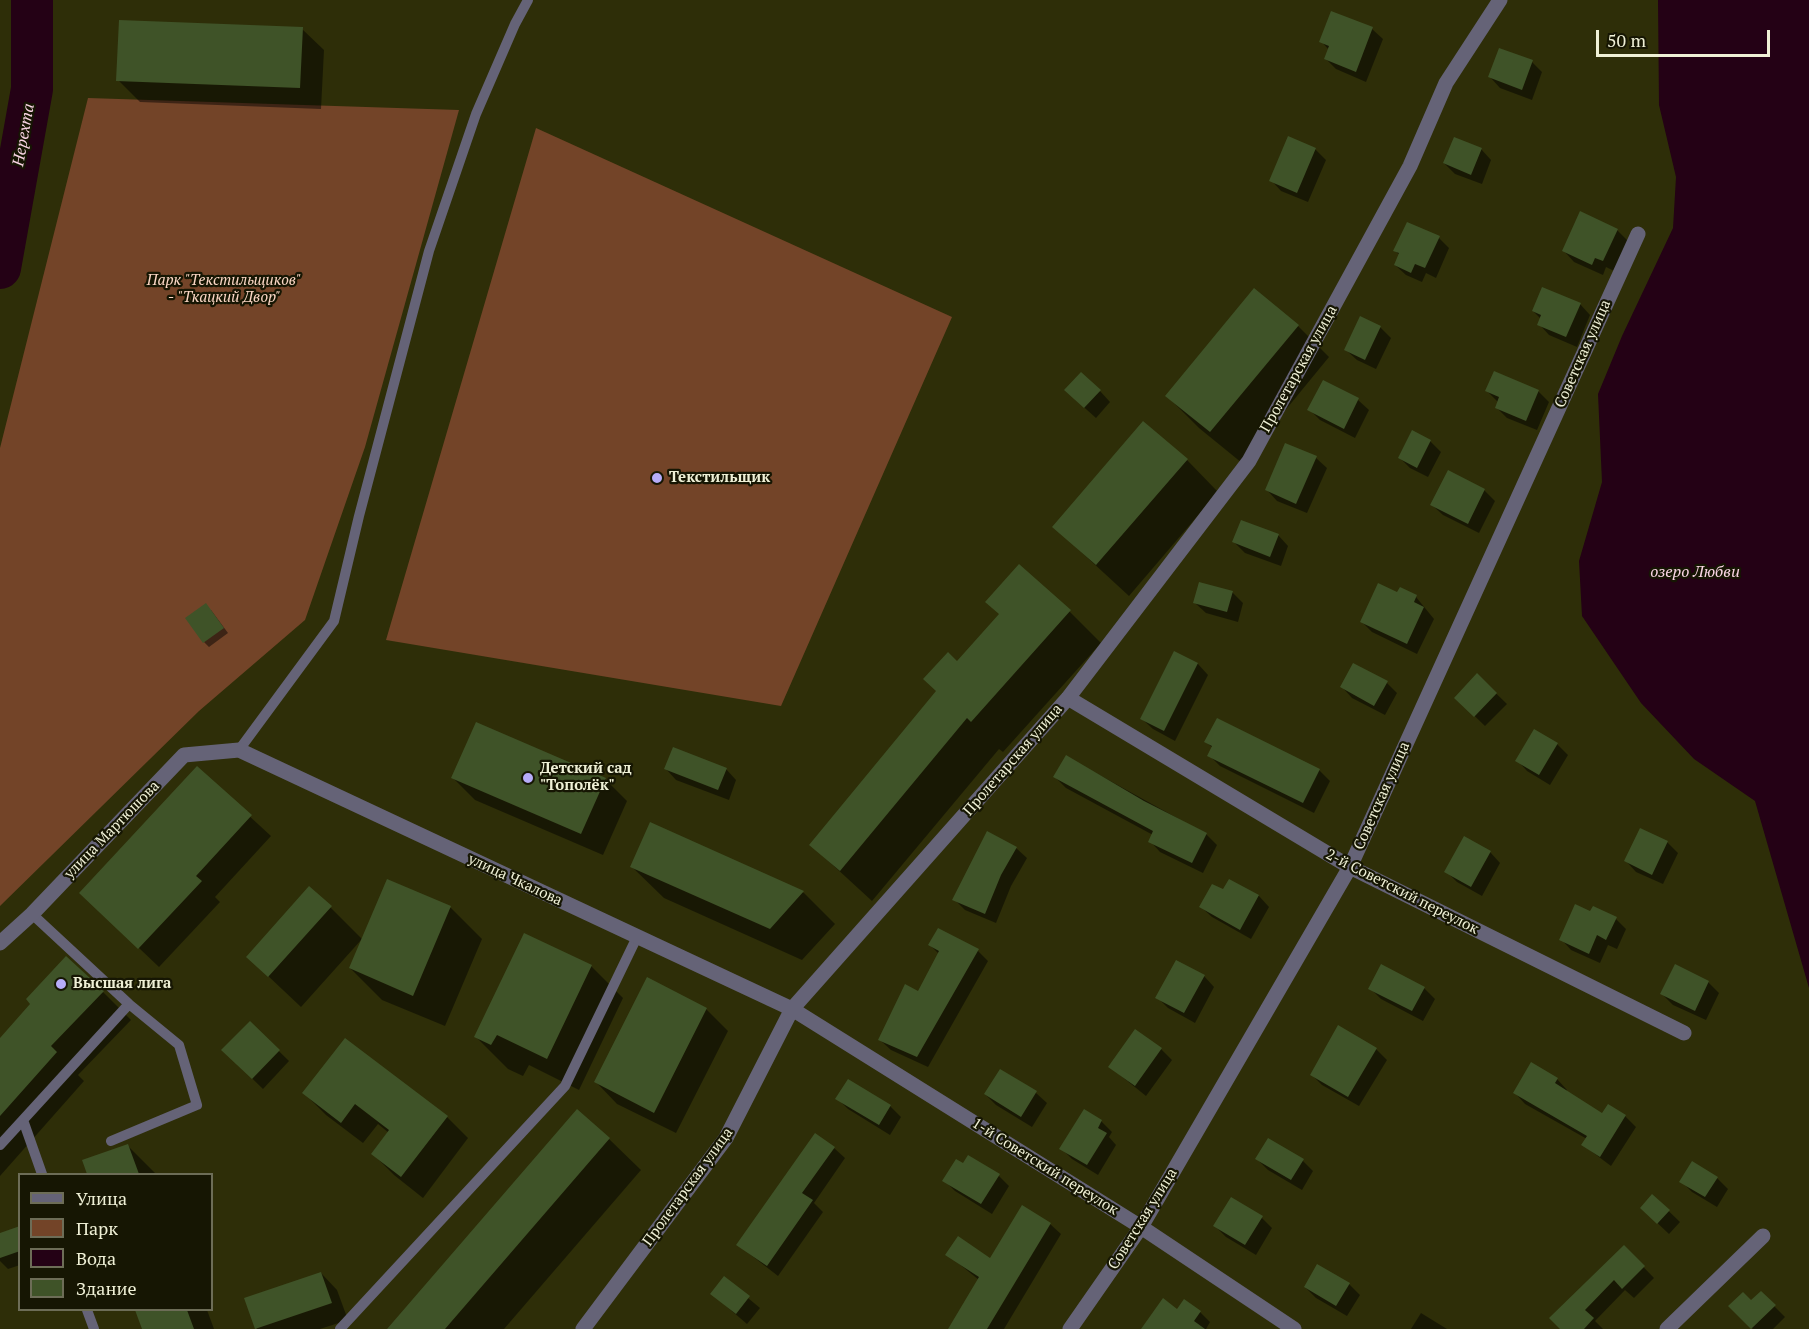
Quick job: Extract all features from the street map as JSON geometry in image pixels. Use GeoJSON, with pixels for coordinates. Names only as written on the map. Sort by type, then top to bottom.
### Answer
{"type":"FeatureCollection","features":[{"type":"Feature","properties":{"kind":"street","name":"Пролетарская улица"},"geometry":{"type":"LineString","coordinates":[[584,1329],[726,1138],[792,1009],[1068,698],[1250,461],[1410,166],[1446,83],[1500,0]]}},
{"type":"Feature","properties":{"kind":"street","name":"Советская улица"},"geometry":{"type":"LineString","coordinates":[[1070,1329],[1141,1227],[1350,867],[1638,234]]}},
{"type":"Feature","properties":{"kind":"street","name":"2-й Советский переулок"},"geometry":{"type":"LineString","coordinates":[[1068,698],[1350,867],[1684,1033]]}},
{"type":"Feature","properties":{"kind":"street","name":"улица Мартюшова"},"geometry":{"type":"LineString","coordinates":[[0,943],[32,914],[184,755],[239,750]]}},
{"type":"Feature","properties":{"kind":"street","name":"улица Чкалова"},"geometry":{"type":"LineString","coordinates":[[239,750],[792,1009]]}},
{"type":"Feature","properties":{"kind":"street","name":"1-й Советский переулок"},"geometry":{"type":"LineString","coordinates":[[792,1009],[1141,1227],[1294,1329]]}},
{"type":"Feature","properties":{"kind":"street"},"geometry":{"type":"LineString","coordinates":[[1667,1329],[1763,1236]]}},
{"type":"Feature","properties":{"kind":"lane"},"geometry":{"type":"LineString","coordinates":[[239,750],[334,621],[359,516],[429,251],[476,114],[515,24],[528,0]]}},
{"type":"Feature","properties":{"kind":"lane"},"geometry":{"type":"LineString","coordinates":[[32,914],[129,1004],[179,1046],[197,1105],[111,1141]]}},
{"type":"Feature","properties":{"kind":"lane"},"geometry":{"type":"LineString","coordinates":[[340,1329],[565,1086],[637,937]]}},
{"type":"Feature","properties":{"kind":"lane"},"geometry":{"type":"LineString","coordinates":[[0,1145],[129,1004]]}},
{"type":"Feature","properties":{"kind":"lane"},"geometry":{"type":"LineString","coordinates":[[23,1120],[42,1173]]}},
{"type":"Feature","properties":{"kind":"lane"},"geometry":{"type":"LineString","coordinates":[[87,1311],[94,1329]]}},
{"type":"Feature","properties":{"kind":"green space","name":"Парк \"Текстильщиков\" - \"Ткацкий Двор\""},"geometry":{"type":"Polygon","coordinates":[[[88,98],[459,110],[365,447],[305,620],[199,711],[0,906],[0,448],[88,98]]]}},
{"type":"Feature","properties":{"kind":"green space","name":"Текстильщик"},"geometry":{"type":"Polygon","coordinates":[[[536,128],[952,317],[781,706],[386,640],[536,128]]]}},
{"type":"Feature","properties":{"kind":"water","name":"озеро Любви"},"geometry":{"type":"Polygon","coordinates":[[[1658,0],[1809,0],[1809,988],[1755,801],[1694,759],[1641,703],[1582,616],[1579,561],[1602,482],[1598,394],[1622,336],[1673,228],[1676,177],[1659,105],[1658,0]]]}},
{"type":"Feature","properties":{"kind":"building"},"geometry":{"type":"Polygon","coordinates":[[[1331,11],[1373,27],[1356,72],[1324,59],[1329,46],[1319,42],[1331,11]]]}},
{"type":"Feature","properties":{"kind":"building"},"geometry":{"type":"Polygon","coordinates":[[[119,20],[303,27],[300,88],[116,81],[119,20]]]}},
{"type":"Feature","properties":{"kind":"building"},"geometry":{"type":"Polygon","coordinates":[[[1499,48],[1533,60],[1522,90],[1488,77],[1499,48]]]}},
{"type":"Feature","properties":{"kind":"building"},"geometry":{"type":"Polygon","coordinates":[[[1288,136],[1316,148],[1297,193],[1269,181],[1288,136]]]}},
{"type":"Feature","properties":{"kind":"building"},"geometry":{"type":"Polygon","coordinates":[[[1454,137],[1482,148],[1471,175],[1443,163],[1454,137]]]}},
{"type":"Feature","properties":{"kind":"building"},"geometry":{"type":"Polygon","coordinates":[[[1580,211],[1618,229],[1603,261],[1595,258],[1592,265],[1562,251],[1580,211]]]}},
{"type":"Feature","properties":{"kind":"building"},"geometry":{"type":"Polygon","coordinates":[[[1407,222],[1440,236],[1425,268],[1415,264],[1411,273],[1394,265],[1399,253],[1393,251],[1407,222]]]}},
{"type":"Feature","properties":{"kind":"building"},"geometry":{"type":"Polygon","coordinates":[[[1542,287],[1581,303],[1566,337],[1537,325],[1541,315],[1532,311],[1542,287]]]}},
{"type":"Feature","properties":{"kind":"building"},"geometry":{"type":"Polygon","coordinates":[[[1254,288],[1299,325],[1210,432],[1165,396],[1254,288]]]}},
{"type":"Feature","properties":{"kind":"building"},"geometry":{"type":"Polygon","coordinates":[[[1360,316],[1381,326],[1365,360],[1344,350],[1360,316]]]}},
{"type":"Feature","properties":{"kind":"building"},"geometry":{"type":"Polygon","coordinates":[[[1494,371],[1539,390],[1526,421],[1495,408],[1499,397],[1485,391],[1494,371]]]}},
{"type":"Feature","properties":{"kind":"building"},"geometry":{"type":"Polygon","coordinates":[[[1081,372],[1101,390],[1084,408],[1064,390],[1081,372]]]}},
{"type":"Feature","properties":{"kind":"building"},"geometry":{"type":"Polygon","coordinates":[[[1323,380],[1359,398],[1344,429],[1307,410],[1323,380]]]}},
{"type":"Feature","properties":{"kind":"building"},"geometry":{"type":"Polygon","coordinates":[[[1143,421],[1188,459],[1096,565],[1052,527],[1143,421]]]}},
{"type":"Feature","properties":{"kind":"building"},"geometry":{"type":"Polygon","coordinates":[[[1412,430],[1431,440],[1417,468],[1398,458],[1412,430]]]}},
{"type":"Feature","properties":{"kind":"building"},"geometry":{"type":"Polygon","coordinates":[[[1285,443],[1317,456],[1296,504],[1265,490],[1285,443]]]}},
{"type":"Feature","properties":{"kind":"building"},"geometry":{"type":"Polygon","coordinates":[[[1448,470],[1485,489],[1468,524],[1430,505],[1448,470]]]}},
{"type":"Feature","properties":{"kind":"building"},"geometry":{"type":"Polygon","coordinates":[[[1241,520],[1279,534],[1270,557],[1232,542],[1241,520]]]}},
{"type":"Feature","properties":{"kind":"building"},"geometry":{"type":"Polygon","coordinates":[[[1019,564],[1071,610],[971,722],[967,718],[840,871],[809,845],[936,691],[923,679],[948,652],[957,661],[999,614],[985,602],[1019,564]]]}},
{"type":"Feature","properties":{"kind":"building"},"geometry":{"type":"Polygon","coordinates":[[[1199,582],[1233,591],[1227,612],[1193,603],[1199,582]]]}},
{"type":"Feature","properties":{"kind":"building"},"geometry":{"type":"Polygon","coordinates":[[[1378,583],[1397,592],[1400,587],[1417,595],[1414,602],[1424,607],[1407,644],[1360,622],[1378,583]]]}},
{"type":"Feature","properties":{"kind":"building"},"geometry":{"type":"Polygon","coordinates":[[[206,603],[224,628],[203,643],[185,618],[206,603]]]}},
{"type":"Feature","properties":{"kind":"building"},"geometry":{"type":"Polygon","coordinates":[[[1174,651],[1198,663],[1164,731],[1140,719],[1174,651]]]}},
{"type":"Feature","properties":{"kind":"building"},"geometry":{"type":"Polygon","coordinates":[[[1353,663],[1388,681],[1374,706],[1340,687],[1353,663]]]}},
{"type":"Feature","properties":{"kind":"building"},"geometry":{"type":"Polygon","coordinates":[[[1477,673],[1497,693],[1474,717],[1454,698],[1477,673]]]}},
{"type":"Feature","properties":{"kind":"building"},"geometry":{"type":"Polygon","coordinates":[[[1217,718],[1320,769],[1303,803],[1207,756],[1212,746],[1204,742],[1217,718]]]}},
{"type":"Feature","properties":{"kind":"building","name":"Детский сад \"Тополёк\""},"geometry":{"type":"Polygon","coordinates":[[[476,722],[606,778],[581,834],[451,778],[476,722]]]}},
{"type":"Feature","properties":{"kind":"building"},"geometry":{"type":"Polygon","coordinates":[[[1534,729],[1558,743],[1539,775],[1515,761],[1534,729]]]}},
{"type":"Feature","properties":{"kind":"building"},"geometry":{"type":"Polygon","coordinates":[[[673,747],[727,768],[718,790],[664,769],[673,747]]]}},
{"type":"Feature","properties":{"kind":"building"},"geometry":{"type":"Polygon","coordinates":[[[1066,755],[1144,801],[1207,833],[1192,863],[1148,842],[1153,831],[1053,777],[1066,755]]]}},
{"type":"Feature","properties":{"kind":"building"},"geometry":{"type":"Polygon","coordinates":[[[197,766],[252,815],[196,876],[202,881],[138,949],[79,893],[197,766]]]}},
{"type":"Feature","properties":{"kind":"building"},"geometry":{"type":"Polygon","coordinates":[[[650,822],[804,891],[770,929],[630,867],[650,822]]]}},
{"type":"Feature","properties":{"kind":"building"},"geometry":{"type":"Polygon","coordinates":[[[1640,828],[1668,841],[1652,875],[1624,861],[1640,828]]]}},
{"type":"Feature","properties":{"kind":"building"},"geometry":{"type":"Polygon","coordinates":[[[987,831],[1017,847],[1001,875],[985,914],[952,900],[987,831]]]}},
{"type":"Feature","properties":{"kind":"building"},"geometry":{"type":"Polygon","coordinates":[[[1464,836],[1491,851],[1471,887],[1444,872],[1464,836]]]}},
{"type":"Feature","properties":{"kind":"building"},"geometry":{"type":"Polygon","coordinates":[[[387,879],[451,906],[413,996],[349,968],[387,879]]]}},
{"type":"Feature","properties":{"kind":"building"},"geometry":{"type":"Polygon","coordinates":[[[1229,879],[1259,895],[1240,930],[1199,907],[1212,884],[1223,889],[1229,879]]]}},
{"type":"Feature","properties":{"kind":"building"},"geometry":{"type":"Polygon","coordinates":[[[309,886],[332,906],[268,977],[246,957],[309,886]]]}},
{"type":"Feature","properties":{"kind":"building"},"geometry":{"type":"Polygon","coordinates":[[[1575,904],[1590,911],[1593,906],[1617,917],[1606,940],[1597,935],[1589,954],[1559,940],[1575,904]]]}},
{"type":"Feature","properties":{"kind":"building"},"geometry":{"type":"Polygon","coordinates":[[[938,928],[979,949],[917,1057],[878,1040],[905,984],[918,991],[939,951],[928,945],[938,928]]]}},
{"type":"Feature","properties":{"kind":"building"},"geometry":{"type":"Polygon","coordinates":[[[524,933],[592,965],[547,1059],[497,1035],[491,1045],[474,1037],[524,933]]]}},
{"type":"Feature","properties":{"kind":"building"},"geometry":{"type":"Polygon","coordinates":[[[66,956],[104,991],[51,1046],[57,1052],[0,1116],[0,1038],[30,1004],[26,999],[66,956]]]}},
{"type":"Feature","properties":{"kind":"building"},"geometry":{"type":"Polygon","coordinates":[[[1176,960],[1205,975],[1184,1013],[1155,998],[1176,960]]]}},
{"type":"Feature","properties":{"kind":"building"},"geometry":{"type":"Polygon","coordinates":[[[1381,964],[1425,987],[1412,1011],[1368,989],[1381,964]]]}},
{"type":"Feature","properties":{"kind":"building"},"geometry":{"type":"Polygon","coordinates":[[[1675,964],[1709,981],[1695,1011],[1660,994],[1675,964]]]}},
{"type":"Feature","properties":{"kind":"building"},"geometry":{"type":"Polygon","coordinates":[[[647,977],[707,1008],[654,1113],[594,1082],[647,977]]]}},
{"type":"Feature","properties":{"kind":"building"},"geometry":{"type":"Polygon","coordinates":[[[250,1021],[280,1050],[252,1079],[221,1050],[250,1021]]]}},
{"type":"Feature","properties":{"kind":"building"},"geometry":{"type":"Polygon","coordinates":[[[1338,1025],[1377,1048],[1348,1097],[1310,1075],[1338,1025]]]}},
{"type":"Feature","properties":{"kind":"building"},"geometry":{"type":"Polygon","coordinates":[[[1135,1029],[1162,1048],[1135,1086],[1108,1067],[1135,1029]]]}},
{"type":"Feature","properties":{"kind":"building"},"geometry":{"type":"Polygon","coordinates":[[[345,1038],[448,1116],[401,1177],[371,1154],[389,1130],[355,1104],[341,1123],[302,1093],[345,1038]]]}},
{"type":"Feature","properties":{"kind":"building"},"geometry":{"type":"Polygon","coordinates":[[[1531,1062],[1558,1078],[1555,1083],[1602,1113],[1608,1104],[1626,1115],[1600,1157],[1581,1145],[1587,1136],[1513,1093],[1531,1062]]]}},
{"type":"Feature","properties":{"kind":"building"},"geometry":{"type":"Polygon","coordinates":[[[1000,1069],[1037,1091],[1021,1117],[984,1094],[1000,1069]]]}},
{"type":"Feature","properties":{"kind":"building"},"geometry":{"type":"Polygon","coordinates":[[[848,1079],[891,1105],[879,1125],[835,1099],[848,1079]]]}},
{"type":"Feature","properties":{"kind":"building"},"geometry":{"type":"Polygon","coordinates":[[[577,1109],[610,1138],[445,1329],[387,1329],[577,1109]]]}},
{"type":"Feature","properties":{"kind":"building"},"geometry":{"type":"Polygon","coordinates":[[[1084,1109],[1102,1120],[1098,1128],[1107,1133],[1087,1165],[1059,1149],[1084,1109]]]}},
{"type":"Feature","properties":{"kind":"building"},"geometry":{"type":"Polygon","coordinates":[[[815,1133],[835,1147],[802,1193],[813,1200],[767,1266],[736,1245],[815,1133]]]}},
{"type":"Feature","properties":{"kind":"building"},"geometry":{"type":"Polygon","coordinates":[[[1268,1138],[1304,1159],[1291,1180],[1255,1159],[1268,1138]]]}},
{"type":"Feature","properties":{"kind":"building"},"geometry":{"type":"Polygon","coordinates":[[[128,1144],[139,1173],[87,1173],[82,1160],[128,1144]]]}},
{"type":"Feature","properties":{"kind":"building"},"geometry":{"type":"Polygon","coordinates":[[[968,1155],[1000,1174],[981,1204],[942,1181],[956,1159],[963,1163],[968,1155]]]}},
{"type":"Feature","properties":{"kind":"building"},"geometry":{"type":"Polygon","coordinates":[[[1692,1161],[1718,1177],[1705,1197],[1679,1182],[1692,1161]]]}},
{"type":"Feature","properties":{"kind":"building"},"geometry":{"type":"Polygon","coordinates":[[[1652,1194],[1670,1210],[1657,1224],[1640,1208],[1652,1194]]]}},
{"type":"Feature","properties":{"kind":"building"},"geometry":{"type":"Polygon","coordinates":[[[1231,1197],[1263,1216],[1245,1245],[1213,1226],[1231,1197]]]}},
{"type":"Feature","properties":{"kind":"building"},"geometry":{"type":"Polygon","coordinates":[[[1022,1205],[1051,1223],[987,1329],[948,1329],[979,1277],[945,1255],[958,1236],[990,1258],[1022,1205]]]}},
{"type":"Feature","properties":{"kind":"building"},"geometry":{"type":"Polygon","coordinates":[[[18,1227],[18,1252],[0,1258],[0,1233],[18,1227]]]}},
{"type":"Feature","properties":{"kind":"building"},"geometry":{"type":"Polygon","coordinates":[[[1624,1245],[1645,1266],[1622,1289],[1614,1280],[1585,1310],[1594,1318],[1584,1329],[1560,1329],[1549,1318],[1624,1245]]]}},
{"type":"Feature","properties":{"kind":"building"},"geometry":{"type":"Polygon","coordinates":[[[1317,1264],[1350,1283],[1336,1306],[1304,1287],[1317,1264]]]}},
{"type":"Feature","properties":{"kind":"building"},"geometry":{"type":"Polygon","coordinates":[[[321,1272],[332,1303],[255,1329],[244,1298],[321,1272]]]}},
{"type":"Feature","properties":{"kind":"building"},"geometry":{"type":"Polygon","coordinates":[[[724,1276],[750,1296],[736,1314],[710,1294],[724,1276]]]}},
{"type":"Feature","properties":{"kind":"building"},"geometry":{"type":"Polygon","coordinates":[[[1761,1291],[1776,1305],[1751,1329],[1728,1306],[1743,1292],[1751,1300],[1761,1291]]]}},
{"type":"Feature","properties":{"kind":"building"},"geometry":{"type":"Polygon","coordinates":[[[1163,1298],[1177,1309],[1184,1299],[1201,1311],[1194,1321],[1205,1329],[1141,1329],[1163,1298]]]}},
{"type":"Feature","properties":{"kind":"building"},"geometry":{"type":"Polygon","coordinates":[[[135,1311],[187,1311],[194,1329],[142,1329],[135,1311]]]}},
{"type":"Feature","properties":{"kind":"waterway","name":"Нерехта"},"geometry":{"type":"LineString","coordinates":[[0,268],[32,89],[32,0]]}},
{"type":"Feature","properties":{"kind":"place","name":"Текстильщик"},"geometry":{"type":"Point","coordinates":[657,478]}},
{"type":"Feature","properties":{"kind":"place","name":"Детский сад \"Тополёк\""},"geometry":{"type":"Point","coordinates":[528,778]}},
{"type":"Feature","properties":{"kind":"place","name":"Высшая лига"},"geometry":{"type":"Point","coordinates":[61,984]}}]}
